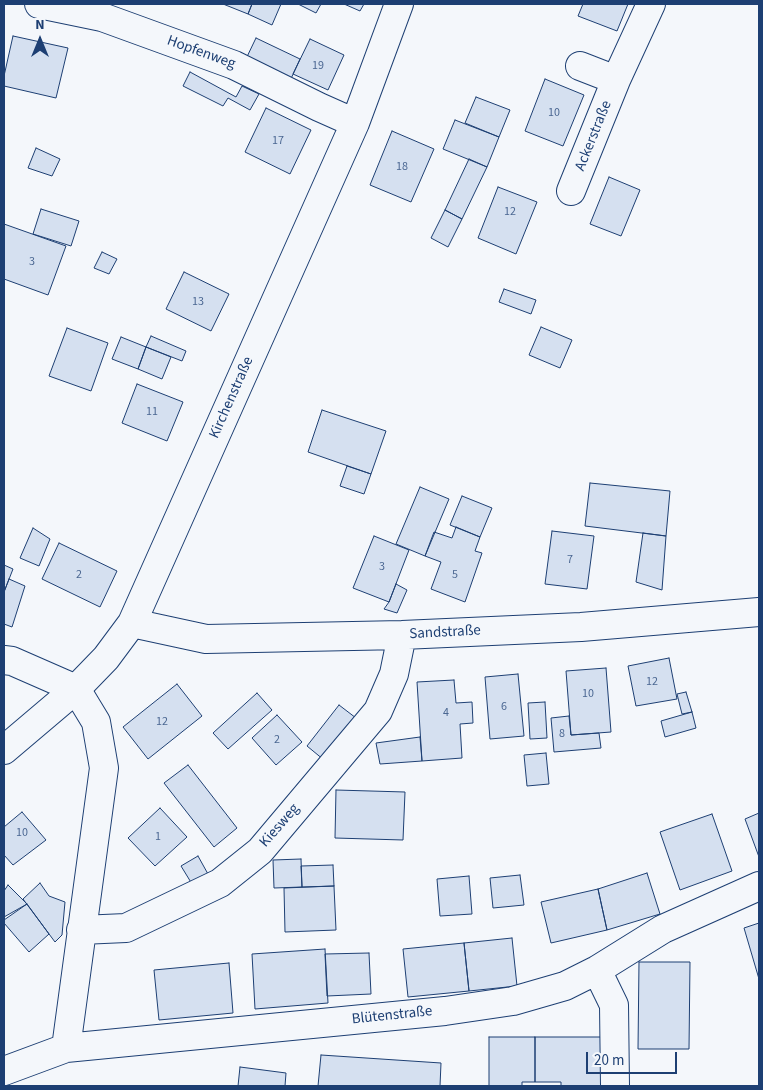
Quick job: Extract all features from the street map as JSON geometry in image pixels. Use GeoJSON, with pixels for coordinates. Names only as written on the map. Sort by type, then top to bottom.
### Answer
{"type":"FeatureCollection","features":[{"type":"Feature","properties":{"kind":"street","name":"Hopfenweg"},"geometry":{"type":"LineString","coordinates":[[39,4],[102,18],[234,65],[318,107],[355,123]]}},
{"type":"Feature","properties":{"kind":"street","name":"Kirchenstraße"},"geometry":{"type":"LineString","coordinates":[[4,750],[76,688],[106,658],[132,623],[355,123],[399,4]]}},
{"type":"Feature","properties":{"kind":"street","name":"Ackerstraße"},"geometry":{"type":"LineString","coordinates":[[571,191],[616,80],[651,4]]}},
{"type":"Feature","properties":{"kind":"street"},"geometry":{"type":"LineString","coordinates":[[580,66],[616,80]]}},
{"type":"Feature","properties":{"kind":"street","name":"Sandstraße"},"geometry":{"type":"LineString","coordinates":[[132,623],[206,639],[402,635],[581,626],[759,612]]}},
{"type":"Feature","properties":{"kind":"street","name":"Kiesweg"},"geometry":{"type":"LineString","coordinates":[[81,930],[126,928],[220,883],[260,851],[378,711],[394,674],[402,635]]}},
{"type":"Feature","properties":{"kind":"street"},"geometry":{"type":"LineString","coordinates":[[4,660],[12,661],[76,688],[96,722],[104,768],[66,1048]]}},
{"type":"Feature","properties":{"kind":"street","name":"Blütenstraße"},"geometry":{"type":"LineString","coordinates":[[4,1071],[66,1048],[445,1011],[513,1001],[565,986],[597,970],[663,929],[759,886]]}},
{"type":"Feature","properties":{"kind":"street"},"geometry":{"type":"LineString","coordinates":[[597,970],[614,1005],[615,1086]]}},
{"type":"Feature","properties":{"kind":"building"},"geometry":{"type":"Polygon","coordinates":[[[223,4],[252,4],[248,14],[223,4]]]}},
{"type":"Feature","properties":{"kind":"building"},"geometry":{"type":"Polygon","coordinates":[[[252,4],[281,4],[272,25],[248,14],[252,4]]]}},
{"type":"Feature","properties":{"kind":"building"},"geometry":{"type":"Polygon","coordinates":[[[298,4],[321,4],[316,13],[298,4]]]}},
{"type":"Feature","properties":{"kind":"building"},"geometry":{"type":"Polygon","coordinates":[[[344,4],[364,4],[360,11],[344,4]]]}},
{"type":"Feature","properties":{"kind":"building"},"geometry":{"type":"Polygon","coordinates":[[[583,4],[628,4],[617,31],[578,16],[583,4]]]}},
{"type":"Feature","properties":{"kind":"building"},"geometry":{"type":"Polygon","coordinates":[[[13,36],[68,48],[56,98],[4,86],[4,76],[13,36]]]}},
{"type":"Feature","properties":{"kind":"building"},"geometry":{"type":"Polygon","coordinates":[[[256,38],[300,59],[289,83],[244,63],[256,38]]]}},
{"type":"Feature","properties":{"kind":"building"},"geometry":{"type":"Polygon","coordinates":[[[310,39],[344,55],[328,90],[293,74],[310,39]]]}},
{"type":"Feature","properties":{"kind":"building"},"geometry":{"type":"Polygon","coordinates":[[[190,72],[236,97],[242,86],[259,94],[250,110],[228,98],[223,106],[183,86],[190,72]]]}},
{"type":"Feature","properties":{"kind":"building"},"geometry":{"type":"Polygon","coordinates":[[[545,79],[584,95],[563,146],[525,131],[545,79]]]}},
{"type":"Feature","properties":{"kind":"building"},"geometry":{"type":"Polygon","coordinates":[[[476,97],[510,110],[499,137],[465,123],[476,97]]]}},
{"type":"Feature","properties":{"kind":"building"},"geometry":{"type":"Polygon","coordinates":[[[266,108],[311,130],[290,174],[245,152],[266,108]]]}},
{"type":"Feature","properties":{"kind":"building"},"geometry":{"type":"Polygon","coordinates":[[[455,120],[499,137],[487,167],[443,149],[455,120]]]}},
{"type":"Feature","properties":{"kind":"building"},"geometry":{"type":"Polygon","coordinates":[[[392,131],[434,149],[411,202],[370,185],[392,131]]]}},
{"type":"Feature","properties":{"kind":"building"},"geometry":{"type":"Polygon","coordinates":[[[36,148],[60,159],[52,176],[28,168],[36,148]]]}},
{"type":"Feature","properties":{"kind":"building"},"geometry":{"type":"Polygon","coordinates":[[[469,159],[487,167],[462,219],[445,210],[469,159]]]}},
{"type":"Feature","properties":{"kind":"building"},"geometry":{"type":"Polygon","coordinates":[[[609,177],[640,190],[621,236],[590,224],[609,177]]]}},
{"type":"Feature","properties":{"kind":"building"},"geometry":{"type":"Polygon","coordinates":[[[498,187],[537,202],[516,254],[478,238],[498,187]]]}},
{"type":"Feature","properties":{"kind":"building"},"geometry":{"type":"Polygon","coordinates":[[[41,209],[79,221],[71,246],[33,234],[41,209]]]}},
{"type":"Feature","properties":{"kind":"building"},"geometry":{"type":"Polygon","coordinates":[[[445,210],[462,219],[448,247],[431,238],[445,210]]]}},
{"type":"Feature","properties":{"kind":"building"},"geometry":{"type":"Polygon","coordinates":[[[4,224],[66,246],[48,295],[4,279],[4,224]]]}},
{"type":"Feature","properties":{"kind":"building"},"geometry":{"type":"Polygon","coordinates":[[[102,252],[117,259],[109,274],[94,268],[102,252]]]}},
{"type":"Feature","properties":{"kind":"building"},"geometry":{"type":"Polygon","coordinates":[[[184,272],[229,294],[211,331],[166,309],[184,272]]]}},
{"type":"Feature","properties":{"kind":"building"},"geometry":{"type":"Polygon","coordinates":[[[504,289],[536,300],[531,314],[499,302],[504,289]]]}},
{"type":"Feature","properties":{"kind":"building"},"geometry":{"type":"Polygon","coordinates":[[[541,327],[572,340],[560,368],[529,355],[541,327]]]}},
{"type":"Feature","properties":{"kind":"building"},"geometry":{"type":"Polygon","coordinates":[[[67,328],[108,343],[91,391],[49,376],[67,328]]]}},
{"type":"Feature","properties":{"kind":"building"},"geometry":{"type":"Polygon","coordinates":[[[151,336],[186,351],[182,361],[146,347],[151,336]]]}},
{"type":"Feature","properties":{"kind":"building"},"geometry":{"type":"Polygon","coordinates":[[[121,337],[146,347],[138,369],[112,359],[121,337]]]}},
{"type":"Feature","properties":{"kind":"building"},"geometry":{"type":"Polygon","coordinates":[[[146,347],[171,357],[162,379],[138,369],[146,347]]]}},
{"type":"Feature","properties":{"kind":"building"},"geometry":{"type":"Polygon","coordinates":[[[137,384],[183,402],[167,441],[122,423],[137,384]]]}},
{"type":"Feature","properties":{"kind":"building"},"geometry":{"type":"Polygon","coordinates":[[[322,410],[386,431],[371,474],[308,452],[322,410]]]}},
{"type":"Feature","properties":{"kind":"building"},"geometry":{"type":"Polygon","coordinates":[[[347,466],[371,474],[364,494],[340,486],[347,466]]]}},
{"type":"Feature","properties":{"kind":"building"},"geometry":{"type":"Polygon","coordinates":[[[590,483],[670,491],[666,536],[585,526],[590,483]]]}},
{"type":"Feature","properties":{"kind":"building"},"geometry":{"type":"Polygon","coordinates":[[[420,487],[449,499],[425,556],[396,544],[420,487]]]}},
{"type":"Feature","properties":{"kind":"building"},"geometry":{"type":"Polygon","coordinates":[[[462,496],[492,508],[480,537],[450,525],[462,496]]]}},
{"type":"Feature","properties":{"kind":"building"},"geometry":{"type":"Polygon","coordinates":[[[456,527],[480,537],[475,551],[482,553],[465,602],[431,589],[441,562],[425,556],[434,532],[452,538],[456,527]]]}},
{"type":"Feature","properties":{"kind":"building"},"geometry":{"type":"Polygon","coordinates":[[[33,528],[50,539],[39,566],[20,558],[33,528]]]}},
{"type":"Feature","properties":{"kind":"building"},"geometry":{"type":"Polygon","coordinates":[[[552,531],[594,536],[587,589],[545,584],[552,531]]]}},
{"type":"Feature","properties":{"kind":"building"},"geometry":{"type":"Polygon","coordinates":[[[643,533],[666,536],[662,590],[636,582],[643,533]]]}},
{"type":"Feature","properties":{"kind":"building"},"geometry":{"type":"Polygon","coordinates":[[[374,536],[409,550],[389,602],[353,588],[374,536]]]}},
{"type":"Feature","properties":{"kind":"building"},"geometry":{"type":"Polygon","coordinates":[[[59,543],[117,571],[100,607],[42,579],[59,543]]]}},
{"type":"Feature","properties":{"kind":"building"},"geometry":{"type":"Polygon","coordinates":[[[4,565],[13,569],[4,592],[4,565]]]}},
{"type":"Feature","properties":{"kind":"building"},"geometry":{"type":"Polygon","coordinates":[[[9,579],[25,586],[12,627],[4,624],[4,592],[9,579]]]}},
{"type":"Feature","properties":{"kind":"building"},"geometry":{"type":"Polygon","coordinates":[[[396,584],[407,590],[397,613],[384,609],[396,584]]]}},
{"type":"Feature","properties":{"kind":"building"},"geometry":{"type":"Polygon","coordinates":[[[669,658],[677,699],[636,706],[628,666],[669,658]]]}},
{"type":"Feature","properties":{"kind":"building"},"geometry":{"type":"Polygon","coordinates":[[[606,668],[611,732],[571,735],[566,671],[606,668]]]}},
{"type":"Feature","properties":{"kind":"building"},"geometry":{"type":"Polygon","coordinates":[[[518,674],[524,736],[490,739],[485,677],[518,674]]]}},
{"type":"Feature","properties":{"kind":"building"},"geometry":{"type":"Polygon","coordinates":[[[454,680],[456,703],[472,702],[473,723],[460,724],[462,758],[422,761],[417,682],[454,680]]]}},
{"type":"Feature","properties":{"kind":"building"},"geometry":{"type":"Polygon","coordinates":[[[177,684],[202,716],[148,759],[123,727],[177,684]]]}},
{"type":"Feature","properties":{"kind":"building"},"geometry":{"type":"Polygon","coordinates":[[[686,692],[692,712],[682,714],[677,694],[686,692]]]}},
{"type":"Feature","properties":{"kind":"building"},"geometry":{"type":"Polygon","coordinates":[[[257,693],[272,710],[228,749],[213,733],[257,693]]]}},
{"type":"Feature","properties":{"kind":"building"},"geometry":{"type":"Polygon","coordinates":[[[545,702],[547,738],[530,739],[528,703],[545,702]]]}},
{"type":"Feature","properties":{"kind":"building"},"geometry":{"type":"Polygon","coordinates":[[[339,705],[356,718],[324,760],[307,746],[339,705]]]}},
{"type":"Feature","properties":{"kind":"building"},"geometry":{"type":"Polygon","coordinates":[[[692,712],[696,728],[665,737],[661,721],[692,712]]]}},
{"type":"Feature","properties":{"kind":"building"},"geometry":{"type":"Polygon","coordinates":[[[277,715],[302,742],[276,765],[252,738],[277,715]]]}},
{"type":"Feature","properties":{"kind":"building"},"geometry":{"type":"Polygon","coordinates":[[[569,716],[571,735],[599,733],[601,748],[554,752],[551,718],[569,716]]]}},
{"type":"Feature","properties":{"kind":"building"},"geometry":{"type":"Polygon","coordinates":[[[420,737],[422,761],[380,764],[376,743],[420,737]]]}},
{"type":"Feature","properties":{"kind":"building"},"geometry":{"type":"Polygon","coordinates":[[[546,753],[549,784],[527,786],[524,755],[546,753]]]}},
{"type":"Feature","properties":{"kind":"building"},"geometry":{"type":"Polygon","coordinates":[[[188,765],[237,828],[214,847],[164,783],[188,765]]]}},
{"type":"Feature","properties":{"kind":"building"},"geometry":{"type":"Polygon","coordinates":[[[336,790],[405,792],[403,840],[335,838],[336,790]]]}},
{"type":"Feature","properties":{"kind":"building"},"geometry":{"type":"Polygon","coordinates":[[[160,808],[187,837],[155,866],[128,838],[160,808]]]}},
{"type":"Feature","properties":{"kind":"building"},"geometry":{"type":"Polygon","coordinates":[[[22,812],[46,840],[13,865],[4,855],[4,827],[22,812]]]}},
{"type":"Feature","properties":{"kind":"building"},"geometry":{"type":"Polygon","coordinates":[[[759,813],[759,857],[745,819],[759,813]]]}},
{"type":"Feature","properties":{"kind":"building"},"geometry":{"type":"Polygon","coordinates":[[[712,814],[732,871],[680,890],[660,832],[712,814]]]}},
{"type":"Feature","properties":{"kind":"building"},"geometry":{"type":"Polygon","coordinates":[[[198,856],[208,874],[192,884],[181,866],[198,856]]]}},
{"type":"Feature","properties":{"kind":"building"},"geometry":{"type":"Polygon","coordinates":[[[301,859],[302,887],[274,888],[273,860],[301,859]]]}},
{"type":"Feature","properties":{"kind":"building"},"geometry":{"type":"Polygon","coordinates":[[[333,865],[334,886],[302,887],[301,866],[333,865]]]}},
{"type":"Feature","properties":{"kind":"building"},"geometry":{"type":"Polygon","coordinates":[[[647,873],[660,914],[607,930],[598,889],[647,873]]]}},
{"type":"Feature","properties":{"kind":"building"},"geometry":{"type":"Polygon","coordinates":[[[520,875],[524,905],[493,908],[490,878],[520,875]]]}},
{"type":"Feature","properties":{"kind":"building"},"geometry":{"type":"Polygon","coordinates":[[[469,876],[472,914],[440,916],[437,879],[469,876]]]}},
{"type":"Feature","properties":{"kind":"building"},"geometry":{"type":"Polygon","coordinates":[[[40,883],[49,896],[65,902],[62,935],[55,942],[23,899],[40,883]]]}},
{"type":"Feature","properties":{"kind":"building"},"geometry":{"type":"Polygon","coordinates":[[[8,885],[27,904],[4,917],[4,891],[8,885]]]}},
{"type":"Feature","properties":{"kind":"building"},"geometry":{"type":"Polygon","coordinates":[[[334,886],[336,930],[285,932],[284,888],[334,886]]]}},
{"type":"Feature","properties":{"kind":"building"},"geometry":{"type":"Polygon","coordinates":[[[598,889],[607,930],[551,943],[541,902],[598,889]]]}},
{"type":"Feature","properties":{"kind":"building"},"geometry":{"type":"Polygon","coordinates":[[[27,904],[49,934],[29,952],[4,923],[4,920],[27,904]]]}},
{"type":"Feature","properties":{"kind":"building"},"geometry":{"type":"Polygon","coordinates":[[[759,923],[759,979],[744,928],[759,923]]]}},
{"type":"Feature","properties":{"kind":"building"},"geometry":{"type":"Polygon","coordinates":[[[512,938],[517,986],[469,991],[464,943],[512,938]]]}},
{"type":"Feature","properties":{"kind":"building"},"geometry":{"type":"Polygon","coordinates":[[[464,943],[469,991],[408,997],[403,949],[464,943]]]}},
{"type":"Feature","properties":{"kind":"building"},"geometry":{"type":"Polygon","coordinates":[[[325,949],[328,1003],[255,1009],[252,954],[325,949]]]}},
{"type":"Feature","properties":{"kind":"building"},"geometry":{"type":"Polygon","coordinates":[[[369,953],[371,994],[327,996],[325,954],[369,953]]]}},
{"type":"Feature","properties":{"kind":"building"},"geometry":{"type":"Polygon","coordinates":[[[639,962],[690,962],[689,1049],[638,1049],[639,962]]]}},
{"type":"Feature","properties":{"kind":"building"},"geometry":{"type":"Polygon","coordinates":[[[229,963],[233,1013],[159,1020],[154,970],[229,963]]]}},
{"type":"Feature","properties":{"kind":"building"},"geometry":{"type":"Polygon","coordinates":[[[489,1037],[535,1037],[535,1082],[522,1082],[522,1086],[489,1086],[489,1037]]]}},
{"type":"Feature","properties":{"kind":"building"},"geometry":{"type":"Polygon","coordinates":[[[535,1037],[601,1037],[601,1086],[561,1086],[561,1082],[535,1082],[535,1037]]]}},
{"type":"Feature","properties":{"kind":"building"},"geometry":{"type":"Polygon","coordinates":[[[321,1055],[441,1063],[440,1086],[318,1086],[321,1055]]]}},
{"type":"Feature","properties":{"kind":"building"},"geometry":{"type":"Polygon","coordinates":[[[240,1067],[286,1073],[285,1086],[238,1086],[240,1067]]]}}]}
